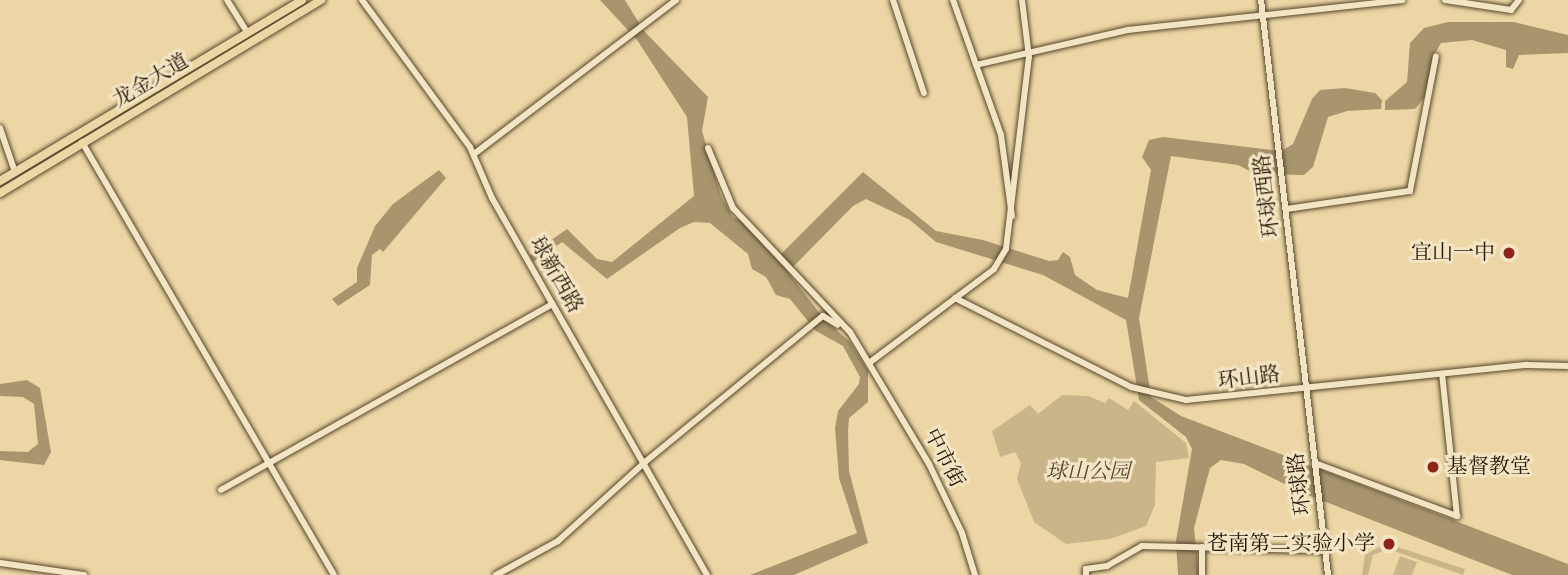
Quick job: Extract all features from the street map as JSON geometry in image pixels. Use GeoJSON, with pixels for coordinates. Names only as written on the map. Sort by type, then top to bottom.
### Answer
{"type":"FeatureCollection","features":[{"type":"Feature","properties":{"kind":"main road","name":"龙金大道"},"geometry":{"type":"LineString","coordinates":[[0,181],[302,0]]}},
{"type":"Feature","properties":{"kind":"main road","name":"龙金大道"},"geometry":{"type":"LineString","coordinates":[[0,192],[321,0]]}},
{"type":"Feature","properties":{"kind":"street"},"geometry":{"type":"LineString","coordinates":[[227,0],[247,32]]}},
{"type":"Feature","properties":{"kind":"street","name":"球新西路"},"geometry":{"type":"LineString","coordinates":[[362,0],[474,154],[492,198],[645,462],[707,575]]}},
{"type":"Feature","properties":{"kind":"street"},"geometry":{"type":"LineString","coordinates":[[474,154],[676,0]]}},
{"type":"Feature","properties":{"kind":"street"},"geometry":{"type":"LineString","coordinates":[[893,0],[925,93]]}},
{"type":"Feature","properties":{"kind":"street"},"geometry":{"type":"LineString","coordinates":[[953,0],[1001,135],[1013,219]]}},
{"type":"Feature","properties":{"kind":"street"},"geometry":{"type":"LineString","coordinates":[[869,363],[1000,262],[1006,248],[1013,219],[1029,52],[1022,0]]}},
{"type":"Feature","properties":{"kind":"street","name":"环球西路"},"geometry":{"type":"LineString","coordinates":[[1261,0],[1307,389]]}},
{"type":"Feature","properties":{"kind":"street"},"geometry":{"type":"LineString","coordinates":[[976,65],[1128,30],[1328,4],[1402,0]]}},
{"type":"Feature","properties":{"kind":"street"},"geometry":{"type":"LineString","coordinates":[[1445,0],[1511,10],[1519,0]]}},
{"type":"Feature","properties":{"kind":"street"},"geometry":{"type":"LineString","coordinates":[[1286,209],[1410,191],[1436,56]]}},
{"type":"Feature","properties":{"kind":"street"},"geometry":{"type":"LineString","coordinates":[[0,128],[15,172]]}},
{"type":"Feature","properties":{"kind":"street"},"geometry":{"type":"LineString","coordinates":[[78,134],[334,575]]}},
{"type":"Feature","properties":{"kind":"street"},"geometry":{"type":"LineString","coordinates":[[708,148],[730,204],[792,267],[857,344]]}},
{"type":"Feature","properties":{"kind":"street","name":"环山路"},"geometry":{"type":"LineString","coordinates":[[955,298],[1131,387],[1154,394],[1206,401],[1527,365],[1568,366]]}},
{"type":"Feature","properties":{"kind":"street"},"geometry":{"type":"LineString","coordinates":[[221,490],[552,304]]}},
{"type":"Feature","properties":{"kind":"street"},"geometry":{"type":"LineString","coordinates":[[496,575],[558,541],[645,462],[823,316],[832,319],[857,344]]}},
{"type":"Feature","properties":{"kind":"street","name":"中市街"},"geometry":{"type":"LineString","coordinates":[[857,344],[934,473],[962,533],[975,575]]}},
{"type":"Feature","properties":{"kind":"street"},"geometry":{"type":"LineString","coordinates":[[1315,464],[1457,516],[1442,374]]}},
{"type":"Feature","properties":{"kind":"street","name":"环球路"},"geometry":{"type":"LineString","coordinates":[[1307,389],[1328,575]]}},
{"type":"Feature","properties":{"kind":"street"},"geometry":{"type":"LineString","coordinates":[[1086,575],[1086,569],[1107,566],[1137,547],[1325,550]]}},
{"type":"Feature","properties":{"kind":"street"},"geometry":{"type":"LineString","coordinates":[[1200,547],[1202,575]]}},
{"type":"Feature","properties":{"kind":"street"},"geometry":{"type":"LineString","coordinates":[[0,563],[84,575]]}},
{"type":"Feature","properties":{"kind":"green space","name":"球山公园"},"geometry":{"type":"Polygon","coordinates":[[[1062,395],[1088,396],[1105,403],[1109,398],[1128,410],[1134,401],[1186,443],[1189,458],[1156,462],[1155,505],[1146,526],[1110,539],[1066,544],[1034,522],[1017,479],[1021,463],[1015,452],[1000,457],[992,431],[1030,405],[1038,414],[1062,395]]]}},
{"type":"Feature","properties":{"kind":"green space"},"geometry":{"type":"Polygon","coordinates":[[[1385,543],[1465,569],[1463,575],[1388,549],[1373,555],[1368,575],[1362,575],[1365,555],[1385,543]]]}},
{"type":"Feature","properties":{"kind":"green space"},"geometry":{"type":"Polygon","coordinates":[[[1400,556],[1417,562],[1412,575],[1393,575],[1400,556]]]}},
{"type":"Feature","properties":{"kind":"shaded area"},"geometry":{"type":"Polygon","coordinates":[[[600,0],[625,0],[644,31],[708,97],[702,131],[721,196],[733,217],[745,223],[778,257],[863,172],[936,231],[983,240],[1049,261],[1058,260],[1063,252],[1070,257],[1075,275],[1097,290],[1128,298],[1151,170],[1142,157],[1149,140],[1163,137],[1281,151],[1293,144],[1312,99],[1320,90],[1345,88],[1375,93],[1382,100],[1381,109],[1347,111],[1328,117],[1313,167],[1304,175],[1255,174],[1238,165],[1171,156],[1139,318],[1151,397],[1181,416],[1568,564],[1568,575],[1512,575],[1303,493],[1244,464],[1221,460],[1210,468],[1194,528],[1199,575],[1178,575],[1176,541],[1192,449],[1186,437],[1139,400],[1126,320],[1043,275],[936,242],[910,220],[866,199],[853,206],[788,272],[824,319],[850,342],[868,371],[868,402],[849,418],[848,431],[849,471],[868,543],[794,575],[750,575],[857,533],[839,478],[835,428],[838,411],[859,384],[860,377],[843,346],[816,331],[790,299],[776,295],[766,277],[752,269],[748,254],[710,223],[694,222],[680,228],[607,279],[562,242],[533,262],[530,255],[567,229],[597,259],[612,262],[694,196],[687,117],[637,40],[600,0]]]}},
{"type":"Feature","properties":{"kind":"shaded area"},"geometry":{"type":"Polygon","coordinates":[[[1448,22],[1514,22],[1568,35],[1568,53],[1519,55],[1513,69],[1506,67],[1506,50],[1472,40],[1441,43],[1434,55],[1428,93],[1415,109],[1385,110],[1385,101],[1407,82],[1410,43],[1424,28],[1448,22]]]}},
{"type":"Feature","properties":{"kind":"shaded area"},"geometry":{"type":"Polygon","coordinates":[[[439,170],[446,178],[383,252],[380,249],[372,255],[370,285],[338,306],[332,299],[357,282],[357,268],[375,226],[393,204],[439,170]]]}},
{"type":"Feature","properties":{"kind":"shaded area"},"geometry":{"type":"Polygon","coordinates":[[[27,380],[40,388],[51,452],[44,465],[0,460],[0,451],[28,452],[38,444],[34,404],[23,397],[0,396],[0,384],[27,380]]]}},
{"type":"Feature","properties":{"kind":"place","name":"宜山一中"},"geometry":{"type":"Point","coordinates":[1509,253]}},
{"type":"Feature","properties":{"kind":"place","name":"基督教堂"},"geometry":{"type":"Point","coordinates":[1433,467]}},
{"type":"Feature","properties":{"kind":"place","name":"苍南第二实验小学"},"geometry":{"type":"Point","coordinates":[1389,544]}}]}
